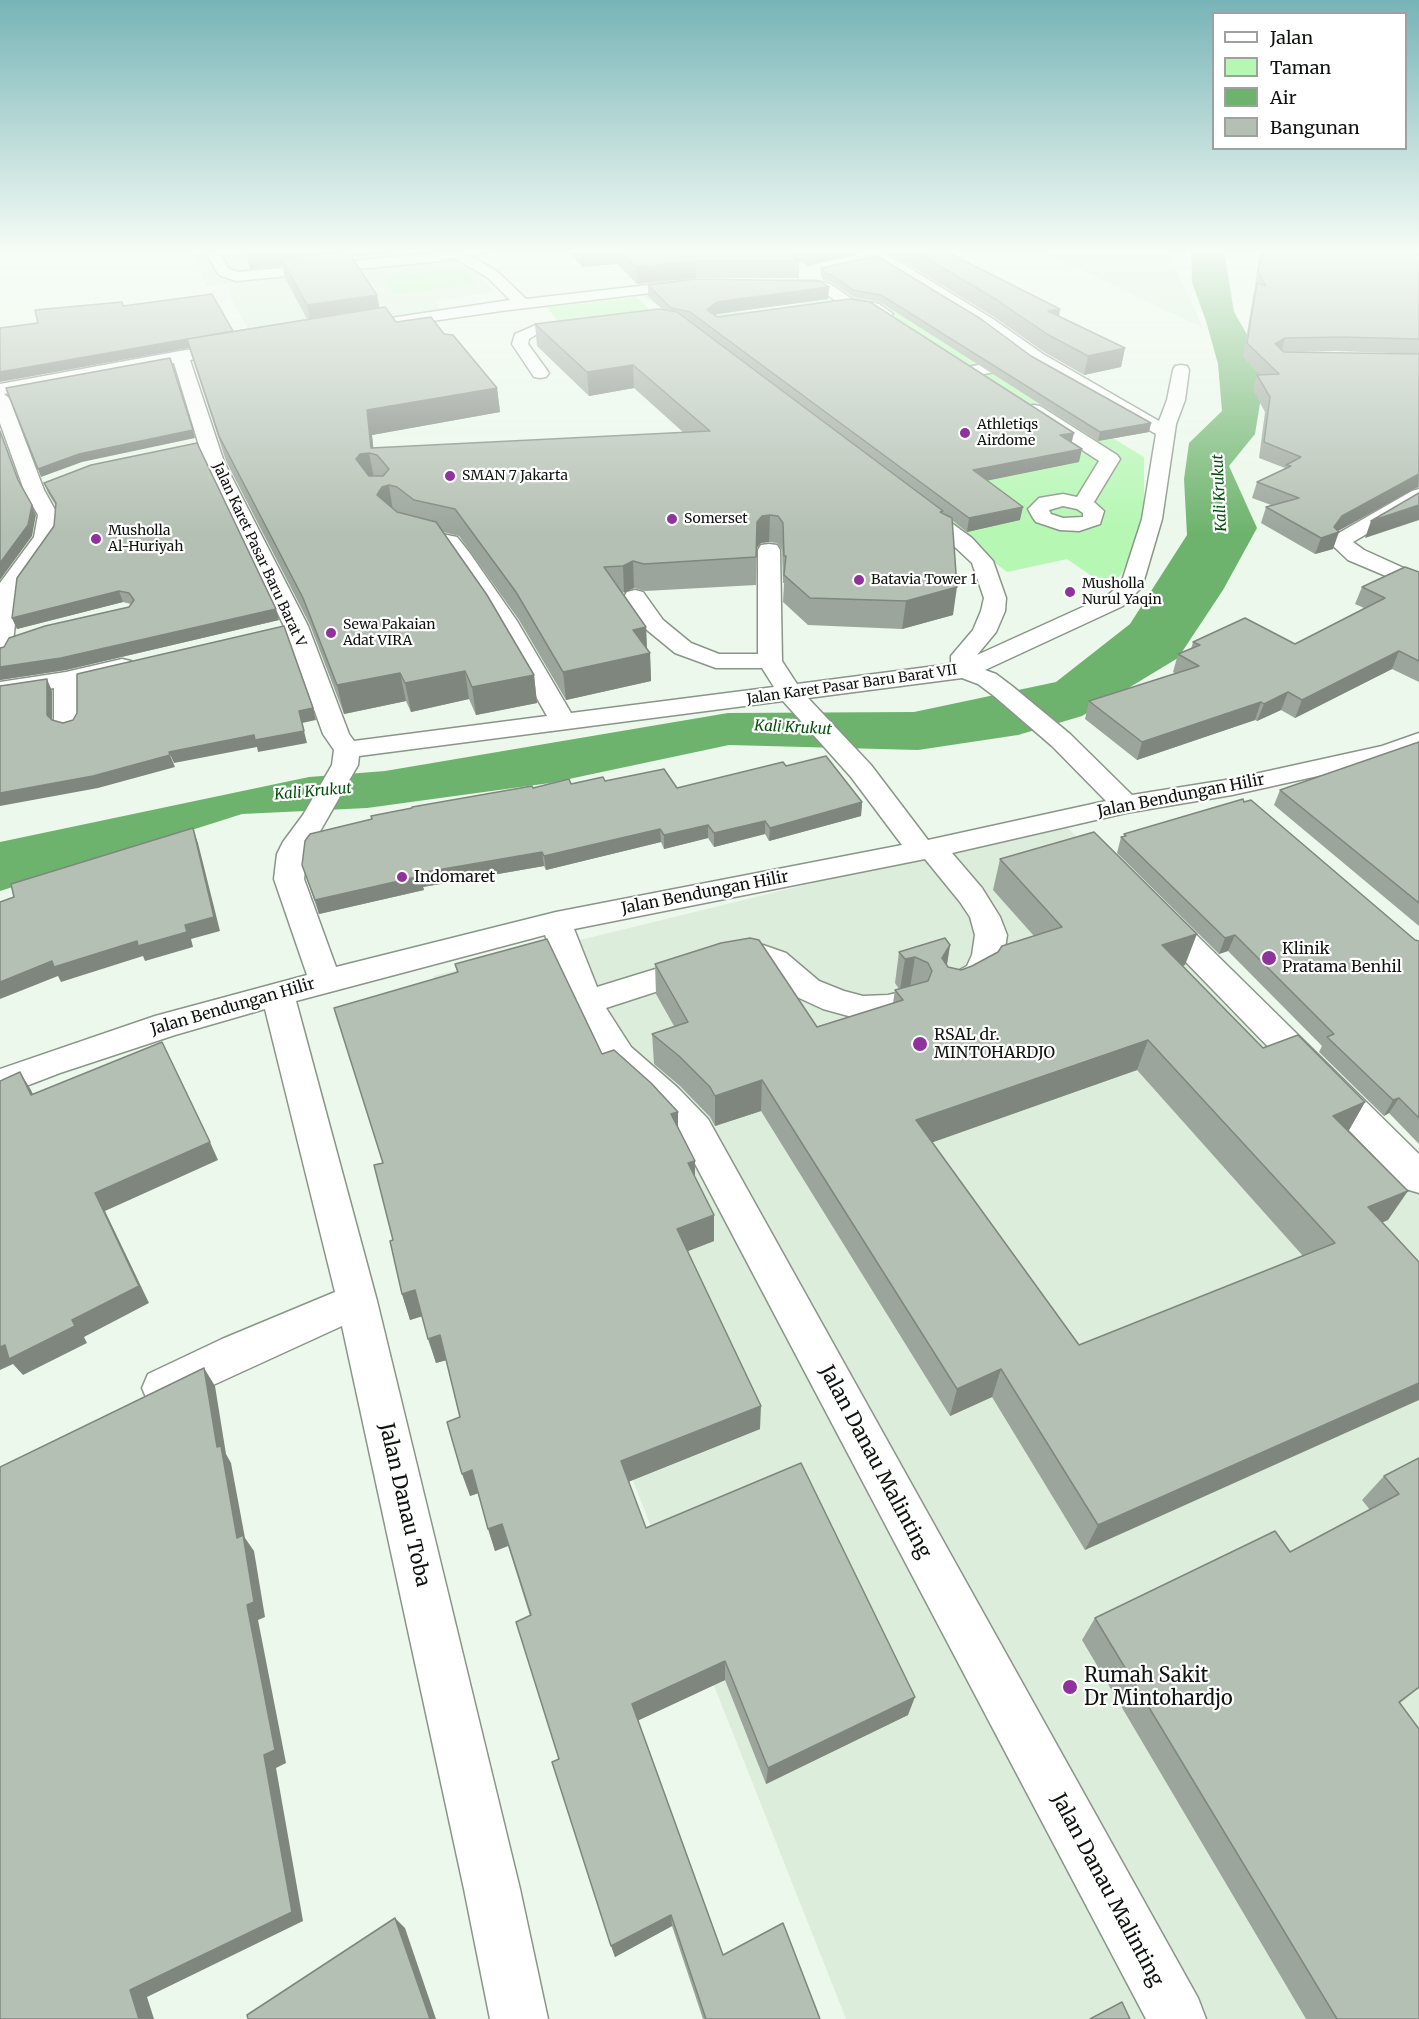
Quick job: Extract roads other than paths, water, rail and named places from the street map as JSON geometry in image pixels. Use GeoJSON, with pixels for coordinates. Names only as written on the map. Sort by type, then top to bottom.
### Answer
{"type":"FeatureCollection","features":[{"type":"Feature","properties":{"kind":"street"},"geometry":{"type":"LineString","coordinates":[[520,344],[540,373]]}},
{"type":"Feature","properties":{"kind":"street"},"geometry":{"type":"LineString","coordinates":[[1018,344],[1037,358],[1167,432]]}},
{"type":"Feature","properties":{"kind":"street"},"geometry":{"type":"LineString","coordinates":[[0,389],[248,345]]}},
{"type":"Feature","properties":{"kind":"street","name":"Jalan Karet Pasar Baru Barat V"},"geometry":{"type":"LineString","coordinates":[[180,356],[208,444],[285,628],[346,758]]}},
{"type":"Feature","properties":{"kind":"street"},"geometry":{"type":"LineString","coordinates":[[992,383],[968,367],[1013,364],[1043,382]]}},
{"type":"Feature","properties":{"kind":"street","name":"Jalan Karet Pasar Baru Barat VII"},"geometry":{"type":"LineString","coordinates":[[346,758],[563,722],[794,699],[964,670],[1115,601],[1131,587],[1152,519],[1158,472],[1181,370]]}},
{"type":"Feature","properties":{"kind":"street"},"geometry":{"type":"LineString","coordinates":[[0,398],[42,486],[48,515],[45,537],[4,588],[11,640],[0,651]]}},
{"type":"Feature","properties":{"kind":"street"},"geometry":{"type":"LineString","coordinates":[[1052,404],[1026,405],[1110,459],[1083,504]]}},
{"type":"Feature","properties":{"kind":"street"},"geometry":{"type":"LineString","coordinates":[[184,449],[208,444]]}},
{"type":"Feature","properties":{"kind":"street"},"geometry":{"type":"LineString","coordinates":[[899,493],[964,543],[982,561],[991,585],[995,598],[993,611],[984,632],[963,656],[964,670],[987,679],[1003,691],[1061,740],[1126,805]]}},
{"type":"Feature","properties":{"kind":"street"},"geometry":{"type":"LineString","coordinates":[[1419,495],[1344,538],[1341,543],[1356,555],[1419,583]]}},
{"type":"Feature","properties":{"kind":"street"},"geometry":{"type":"LineString","coordinates":[[402,526],[410,533],[449,542],[506,621],[563,722]]}},
{"type":"Feature","properties":{"kind":"street"},"geometry":{"type":"LineString","coordinates":[[769,550],[770,661],[794,699],[861,771],[926,848],[971,895],[985,917],[991,935],[988,955],[980,973],[954,987]]}},
{"type":"Feature","properties":{"kind":"street"},"geometry":{"type":"LineString","coordinates":[[635,597],[655,625],[683,648],[716,661],[770,661]]}},
{"type":"Feature","properties":{"kind":"street"},"geometry":{"type":"LineString","coordinates":[[0,689],[66,679],[142,662]]}},
{"type":"Feature","properties":{"kind":"street"},"geometry":{"type":"LineString","coordinates":[[66,679],[67,725]]}},
{"type":"Feature","properties":{"kind":"street"},"geometry":{"type":"LineString","coordinates":[[1407,746],[1419,765]]}},
{"type":"Feature","properties":{"kind":"street","name":"Jalan Bendungan Hilir"},"geometry":{"type":"LineString","coordinates":[[0,1083],[48,1064],[167,1026],[325,981],[556,922],[926,848],[1126,805],[1232,787],[1407,746]]}},
{"type":"Feature","properties":{"kind":"street"},"geometry":{"type":"LineString","coordinates":[[325,981],[289,879],[292,854],[297,842],[315,818],[346,758]]}},
{"type":"Feature","properties":{"kind":"street"},"geometry":{"type":"LineString","coordinates":[[1232,787],[1262,813]]}},
{"type":"Feature","properties":{"kind":"street"},"geometry":{"type":"LineString","coordinates":[[1064,819],[1088,844]]}},
{"type":"Feature","properties":{"kind":"street"},"geometry":{"type":"LineString","coordinates":[[1137,894],[1419,1178]]}},
{"type":"Feature","properties":{"kind":"street","name":"Jalan Danau Malinting"},"geometry":{"type":"LineString","coordinates":[[556,922],[586,1002],[620,1056],[666,1098],[695,1129],[1177,2019]]}},
{"type":"Feature","properties":{"kind":"street"},"geometry":{"type":"LineString","coordinates":[[586,1002],[717,961],[749,955],[763,956],[775,961],[808,989],[835,1001],[862,1008],[888,1007],[909,1002]]}},
{"type":"Feature","properties":{"kind":"street","name":"Jalan Danau Toba"},"geometry":{"type":"LineString","coordinates":[[278,994],[357,1301],[489,1877],[519,2019]]}},
{"type":"Feature","properties":{"kind":"street"},"geometry":{"type":"LineString","coordinates":[[129,1405],[237,1352],[357,1301]]}},
{"type":"Feature","properties":{"kind":"water","name":"Kali Krukut"},"geometry":{"type":"Polygon","coordinates":[[[1212,344],[1253,344],[1266,367],[1255,434],[1229,466],[1257,528],[1223,590],[1178,658],[1082,716],[1018,735],[918,750],[729,745],[550,783],[367,808],[242,814],[0,891],[0,842],[309,777],[385,771],[728,713],[914,712],[1056,682],[1130,624],[1187,535],[1184,479],[1189,443],[1222,411],[1218,364],[1212,344]]]}},
{"type":"Feature","properties":{"kind":"place","name":"Athletiqs Airdome"},"geometry":{"type":"Point","coordinates":[965,433]}},
{"type":"Feature","properties":{"kind":"place","name":"SMAN 7 Jakarta"},"geometry":{"type":"Point","coordinates":[450,476]}},
{"type":"Feature","properties":{"kind":"place","name":"Somerset"},"geometry":{"type":"Point","coordinates":[672,519]}},
{"type":"Feature","properties":{"kind":"place","name":"Musholla Al-Huriyah"},"geometry":{"type":"Point","coordinates":[96,539]}},
{"type":"Feature","properties":{"kind":"place","name":"Batavia Tower 1"},"geometry":{"type":"Point","coordinates":[859,580]}},
{"type":"Feature","properties":{"kind":"place","name":"Musholla Nurul Yaqin"},"geometry":{"type":"Point","coordinates":[1070,592]}},
{"type":"Feature","properties":{"kind":"place","name":"Sewa Pakaian Adat VIRA"},"geometry":{"type":"Point","coordinates":[331,633]}},
{"type":"Feature","properties":{"kind":"place","name":"Indomaret"},"geometry":{"type":"Point","coordinates":[402,877]}},
{"type":"Feature","properties":{"kind":"place","name":"Klinik Pratama Benhil"},"geometry":{"type":"Point","coordinates":[1269,958]}},
{"type":"Feature","properties":{"kind":"place","name":"RSAL dr. MINTOHARDJO"},"geometry":{"type":"Point","coordinates":[920,1044]}},
{"type":"Feature","properties":{"kind":"place","name":"Rumah Sakit Dr Mintohardjo"},"geometry":{"type":"Point","coordinates":[1070,1687]}}]}
